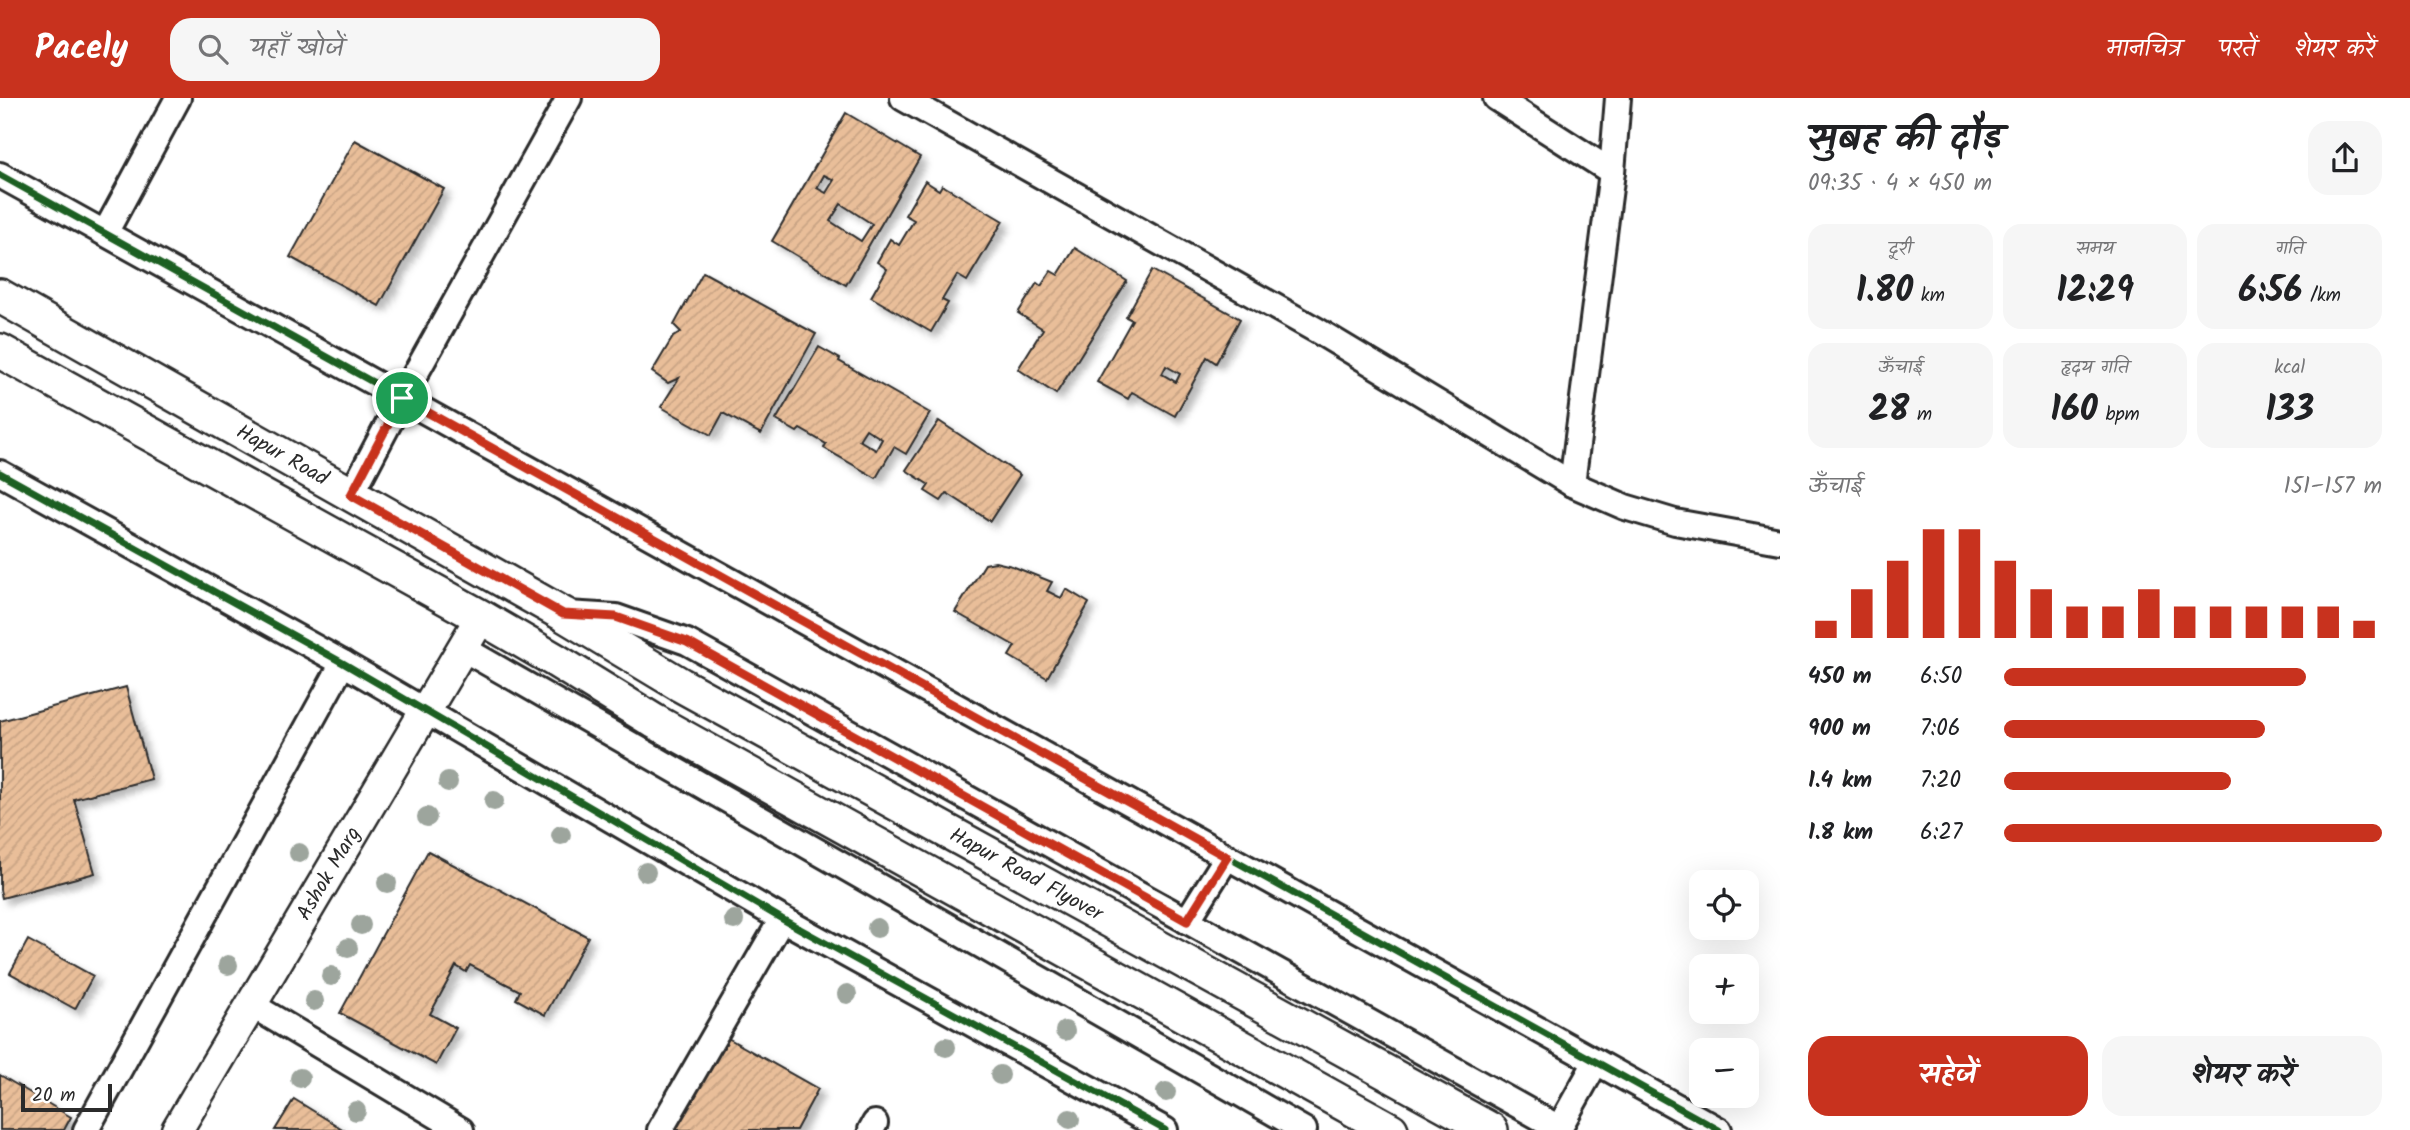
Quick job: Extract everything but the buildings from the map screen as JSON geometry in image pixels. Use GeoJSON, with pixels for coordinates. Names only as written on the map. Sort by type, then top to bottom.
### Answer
{"type":"FeatureCollection","features":[{"type":"Feature","properties":{"kind":"main road","name":"Hapur Road"},"geometry":{"type":"LineString","coordinates":[[0,296],[563,614]]}},
{"type":"Feature","properties":{"kind":"main road","name":"Hapur Road"},"geometry":{"type":"LineString","coordinates":[[0,351],[555,660]]}},
{"type":"Feature","properties":{"kind":"main road","name":"Hapur Road Flyover"},"geometry":{"type":"LineString","coordinates":[[563,614],[681,685],[1491,1130]]}},
{"type":"Feature","properties":{"kind":"main road"},"geometry":{"type":"LineString","coordinates":[[555,660],[654,722],[1391,1130]]}},
{"type":"Feature","properties":{"kind":"street"},"geometry":{"type":"LineString","coordinates":[[105,233],[178,98]]}},
{"type":"Feature","properties":{"kind":"street"},"geometry":{"type":"LineString","coordinates":[[351,495],[569,98]]}},
{"type":"Feature","properties":{"kind":"street"},"geometry":{"type":"LineString","coordinates":[[903,98],[932,105],[1318,331],[1572,484],[1625,508],[1675,522],[1780,541]]}},
{"type":"Feature","properties":{"kind":"street"},"geometry":{"type":"LineString","coordinates":[[1496,98],[1612,172]]}},
{"type":"Feature","properties":{"kind":"street"},"geometry":{"type":"LineString","coordinates":[[1572,484],[1612,172],[1618,98]]}},
{"type":"Feature","properties":{"kind":"street"},"geometry":{"type":"LineString","coordinates":[[0,175],[1719,1130]]}},
{"type":"Feature","properties":{"kind":"street"},"geometry":{"type":"LineString","coordinates":[[0,473],[343,663],[782,919],[1165,1130]]}},
{"type":"Feature","properties":{"kind":"street"},"geometry":{"type":"LineString","coordinates":[[563,614],[616,617],[687,642],[1558,1129],[1596,1062]]}},
{"type":"Feature","properties":{"kind":"street","name":"Ashok Marg"},"geometry":{"type":"LineString","coordinates":[[177,1130],[481,617]]}},
{"type":"Feature","properties":{"kind":"street"},"geometry":{"type":"LineString","coordinates":[[461,648],[1304,1130]]}},
{"type":"Feature","properties":{"kind":"street"},"geometry":{"type":"LineString","coordinates":[[555,660],[617,722],[638,750]]}},
{"type":"Feature","properties":{"kind":"street"},"geometry":{"type":"LineString","coordinates":[[86,1130],[343,663]]}},
{"type":"Feature","properties":{"kind":"street"},"geometry":{"type":"LineString","coordinates":[[1187,921],[1227,857]]}},
{"type":"Feature","properties":{"kind":"street"},"geometry":{"type":"LineString","coordinates":[[660,1130],[782,919]]}},
{"type":"Feature","properties":{"kind":"street"},"geometry":{"type":"LineString","coordinates":[[252,1005],[461,1130]]}},
{"type":"Feature","properties":{"kind":"cycle path"},"geometry":{"type":"LineString","coordinates":[[0,175],[1719,1130]]}},
{"type":"Feature","properties":{"kind":"cycle path"},"geometry":{"type":"LineString","coordinates":[[0,473],[343,663],[782,919],[1165,1130]]}},
{"type":"Feature","properties":{"kind":"route"},"geometry":{"type":"LineString","coordinates":[[402,398],[1227,857],[1187,921],[687,642],[616,617],[563,614],[503,581],[351,495],[402,398]]}}]}
